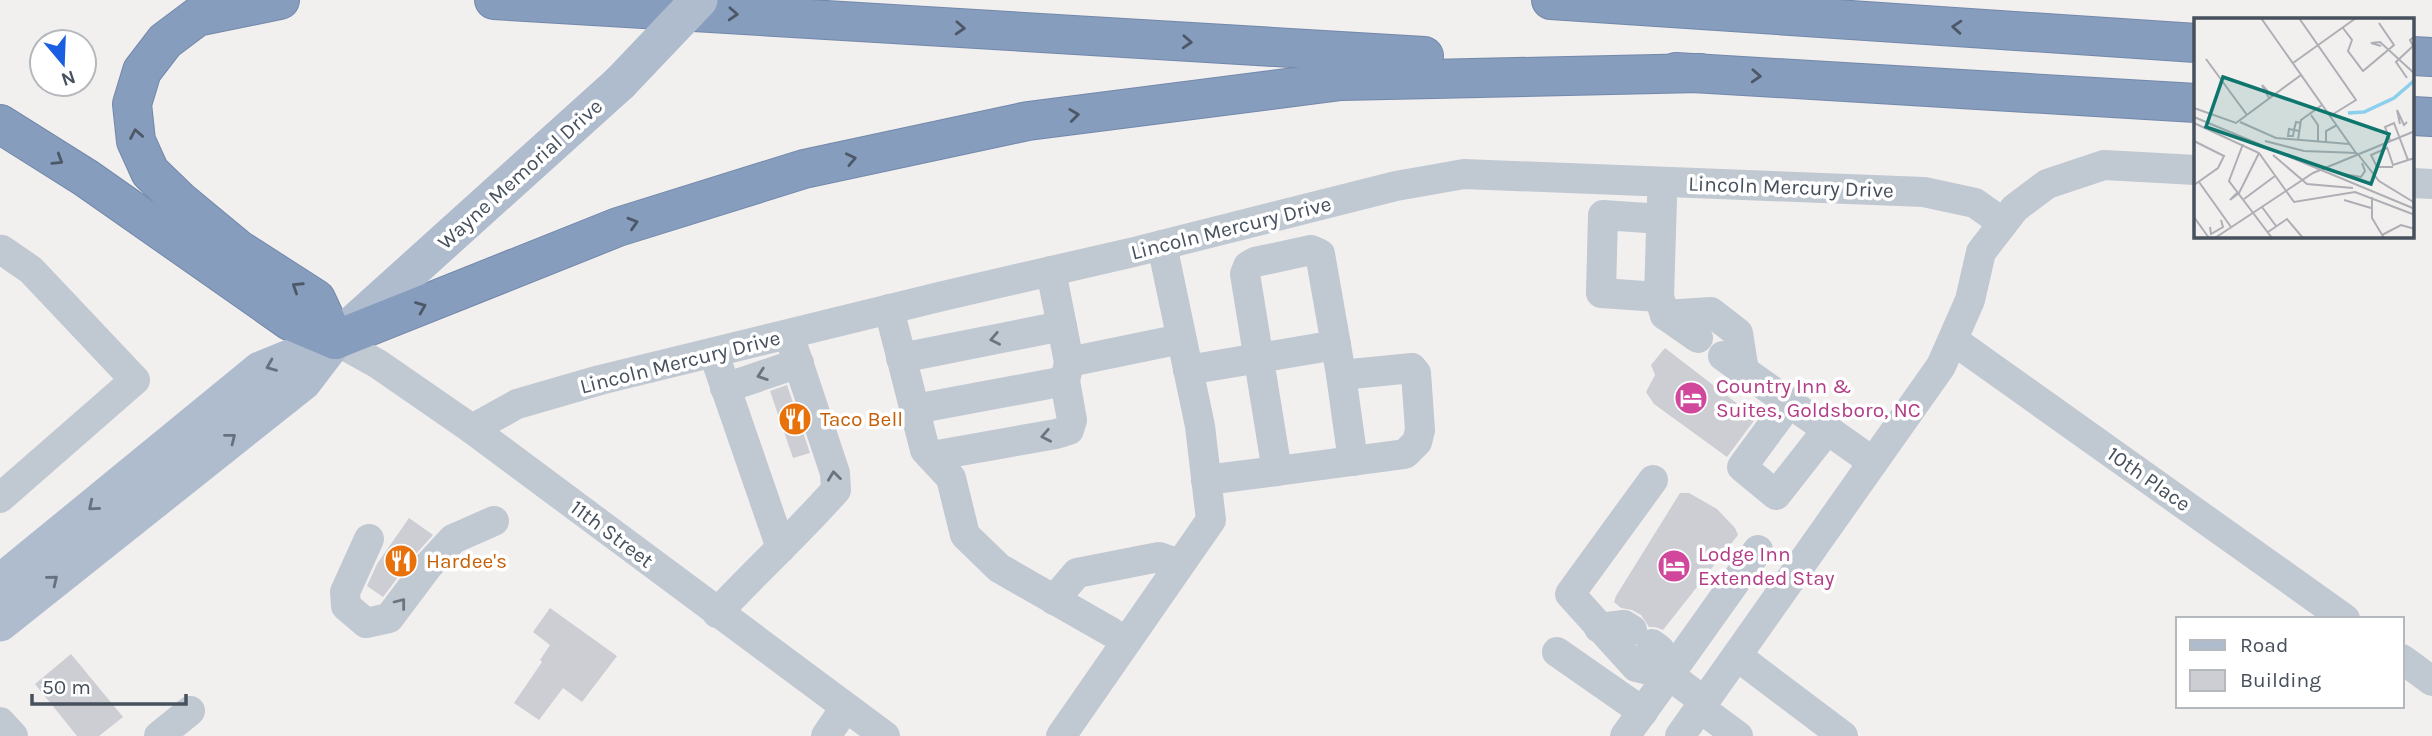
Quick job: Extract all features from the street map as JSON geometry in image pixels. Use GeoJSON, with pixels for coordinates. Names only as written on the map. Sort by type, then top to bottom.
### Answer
{"type":"FeatureCollection","features":[{"type":"Feature","properties":{"kind":"highway"},"geometry":{"type":"LineString","coordinates":[[280,0],[197,17],[165,41],[142,71],[132,104],[136,141],[150,173],[180,201],[238,249],[316,299],[335,340]]}},
{"type":"Feature","properties":{"kind":"highway"},"geometry":{"type":"LineString","coordinates":[[494,0],[2194,103]]}},
{"type":"Feature","properties":{"kind":"highway"},"geometry":{"type":"LineString","coordinates":[[1551,0],[2194,42]]}},
{"type":"Feature","properties":{"kind":"highway"},"geometry":{"type":"LineString","coordinates":[[1943,0],[2021,9],[2194,42]]}},
{"type":"Feature","properties":{"kind":"highway"},"geometry":{"type":"LineString","coordinates":[[2414,56],[2432,57]]}},
{"type":"Feature","properties":{"kind":"highway"},"geometry":{"type":"LineString","coordinates":[[0,124],[86,178],[290,321],[335,340],[632,223],[804,169],[1028,121],[1341,81],[1700,73]]}},
{"type":"Feature","properties":{"kind":"highway"},"geometry":{"type":"LineString","coordinates":[[2414,116],[2432,117]]}},
{"type":"Feature","properties":{"kind":"main road","name":"Wayne Memorial Drive"},"geometry":{"type":"LineString","coordinates":[[0,623],[303,382],[335,340],[620,83],[699,0]]}},
{"type":"Feature","properties":{"kind":"main road","name":"Wayne Memorial Drive"},"geometry":{"type":"LineString","coordinates":[[0,583],[260,370],[335,340]]}},
{"type":"Feature","properties":{"kind":"street"},"geometry":{"type":"LineString","coordinates":[[1680,736],[1941,366],[1970,300],[1981,252],[2009,215],[2048,184],[2104,165],[2194,170]]}},
{"type":"Feature","properties":{"kind":"street","name":"Lincoln Mercury Drive"},"geometry":{"type":"LineString","coordinates":[[472,429],[517,404],[600,380],[1396,186],[1464,173],[1924,192],[1975,203],[2009,215]]}},
{"type":"Feature","properties":{"kind":"street"},"geometry":{"type":"LineString","coordinates":[[1662,182],[1662,306],[1698,338]]}},
{"type":"Feature","properties":{"kind":"street"},"geometry":{"type":"LineString","coordinates":[[2414,183],[2432,184]]}},
{"type":"Feature","properties":{"kind":"street"},"geometry":{"type":"LineString","coordinates":[[1661,219],[1603,215],[1601,293],[1662,306],[1711,312],[1738,333],[1733,364],[1873,463]]}},
{"type":"Feature","properties":{"kind":"street"},"geometry":{"type":"LineString","coordinates":[[1061,736],[1211,520],[1200,426],[1162,245]]}},
{"type":"Feature","properties":{"kind":"street"},"geometry":{"type":"LineString","coordinates":[[1277,471],[1245,274],[1248,266],[1255,262],[1311,250],[1320,254],[1323,262],[1353,461]]}},
{"type":"Feature","properties":{"kind":"street"},"geometry":{"type":"LineString","coordinates":[[0,251],[32,270],[135,380],[0,498]]}},
{"type":"Feature","properties":{"kind":"street"},"geometry":{"type":"LineString","coordinates":[[932,456],[1069,430],[1072,420],[1062,326],[1051,271]]}},
{"type":"Feature","properties":{"kind":"street"},"geometry":{"type":"LineString","coordinates":[[889,309],[925,450],[951,478],[965,535],[999,568],[1111,632]]}},
{"type":"Feature","properties":{"kind":"street"},"geometry":{"type":"LineString","coordinates":[[901,358],[1062,326]]}},
{"type":"Feature","properties":{"kind":"street"},"geometry":{"type":"LineString","coordinates":[[717,613],[835,490],[835,473],[789,335]]}},
{"type":"Feature","properties":{"kind":"street"},"geometry":{"type":"LineString","coordinates":[[915,410],[1181,339]]}},
{"type":"Feature","properties":{"kind":"street","name":"11th Street"},"geometry":{"type":"LineString","coordinates":[[335,340],[378,364],[472,429],[885,736]]}},
{"type":"Feature","properties":{"kind":"street","name":"10th Place"},"geometry":{"type":"LineString","coordinates":[[1953,340],[2342,617]]}},
{"type":"Feature","properties":{"kind":"street"},"geometry":{"type":"LineString","coordinates":[[1188,370],[1336,345]]}},
{"type":"Feature","properties":{"kind":"street"},"geometry":{"type":"LineString","coordinates":[[714,354],[725,388],[790,539]]}},
{"type":"Feature","properties":{"kind":"street"},"geometry":{"type":"LineString","coordinates":[[725,388],[799,363]]}},
{"type":"Feature","properties":{"kind":"street"},"geometry":{"type":"LineString","coordinates":[[1206,480],[1405,454],[1417,442],[1420,430],[1416,373],[1412,368],[1341,375]]}},
{"type":"Feature","properties":{"kind":"street"},"geometry":{"type":"LineString","coordinates":[[1789,403],[1742,467],[1776,495],[1827,429]]}},
{"type":"Feature","properties":{"kind":"street"},"geometry":{"type":"LineString","coordinates":[[1653,480],[1570,594],[1636,667],[1669,674]]}},
{"type":"Feature","properties":{"kind":"street"},"geometry":{"type":"LineString","coordinates":[[369,539],[345,592],[346,606],[366,623],[389,618],[428,566],[453,539],[494,521]]}},
{"type":"Feature","properties":{"kind":"street"},"geometry":{"type":"LineString","coordinates":[[1625,736],[1758,550]]}},
{"type":"Feature","properties":{"kind":"street"},"geometry":{"type":"LineString","coordinates":[[1054,600],[1077,573],[1159,556],[1179,564]]}},
{"type":"Feature","properties":{"kind":"street"},"geometry":{"type":"LineString","coordinates":[[1600,628],[1624,625],[1660,650],[1669,674],[1738,736]]}},
{"type":"Feature","properties":{"kind":"street"},"geometry":{"type":"LineString","coordinates":[[1557,652],[1643,712]]}},
{"type":"Feature","properties":{"kind":"street"},"geometry":{"type":"LineString","coordinates":[[1737,656],[1843,736]]}},
{"type":"Feature","properties":{"kind":"street"},"geometry":{"type":"LineString","coordinates":[[2404,660],[2432,681]]}},
{"type":"Feature","properties":{"kind":"street"},"geometry":{"type":"LineString","coordinates":[[826,736],[845,708]]}},
{"type":"Feature","properties":{"kind":"street"},"geometry":{"type":"LineString","coordinates":[[159,736],[190,711]]}},
{"type":"Feature","properties":{"kind":"building","name":"Country Inn & Suites, Goldsboro, NC"},"geometry":{"type":"Polygon","coordinates":[[[1665,348],[1756,418],[1727,457],[1654,404],[1646,392],[1655,375],[1651,365],[1665,348]]]}},
{"type":"Feature","properties":{"kind":"building","name":"Taco Bell"},"geometry":{"type":"Polygon","coordinates":[[[787,385],[810,453],[793,458],[770,391],[787,385]]]}},
{"type":"Feature","properties":{"kind":"building","name":"Lodge Inn Extended Stay"},"geometry":{"type":"Polygon","coordinates":[[[1680,493],[1689,493],[1717,509],[1738,535],[1663,630],[1649,627],[1641,615],[1621,608],[1614,602],[1680,493]]]}},
{"type":"Feature","properties":{"kind":"building","name":"Hardee's"},"geometry":{"type":"Polygon","coordinates":[[[409,518],[433,535],[383,597],[367,586],[377,564],[409,518]]]}},
{"type":"Feature","properties":{"kind":"building"},"geometry":{"type":"Polygon","coordinates":[[[550,608],[617,656],[582,702],[563,688],[539,720],[514,703],[542,662],[540,660],[550,645],[533,632],[550,608]]]}},
{"type":"Feature","properties":{"kind":"building"},"geometry":{"type":"Polygon","coordinates":[[[71,654],[123,717],[99,736],[77,736],[35,684],[71,654]]]}},
{"type":"Feature","properties":{"kind":"place","name":"Country Inn & Suites, Goldsboro, NC"},"geometry":{"type":"Point","coordinates":[1691,398]}},
{"type":"Feature","properties":{"kind":"place","name":"Taco Bell"},"geometry":{"type":"Point","coordinates":[795,419]}},
{"type":"Feature","properties":{"kind":"place","name":"Hardee's"},"geometry":{"type":"Point","coordinates":[401,561]}},
{"type":"Feature","properties":{"kind":"place","name":"Lodge Inn Extended Stay"},"geometry":{"type":"Point","coordinates":[1674,566]}}]}
